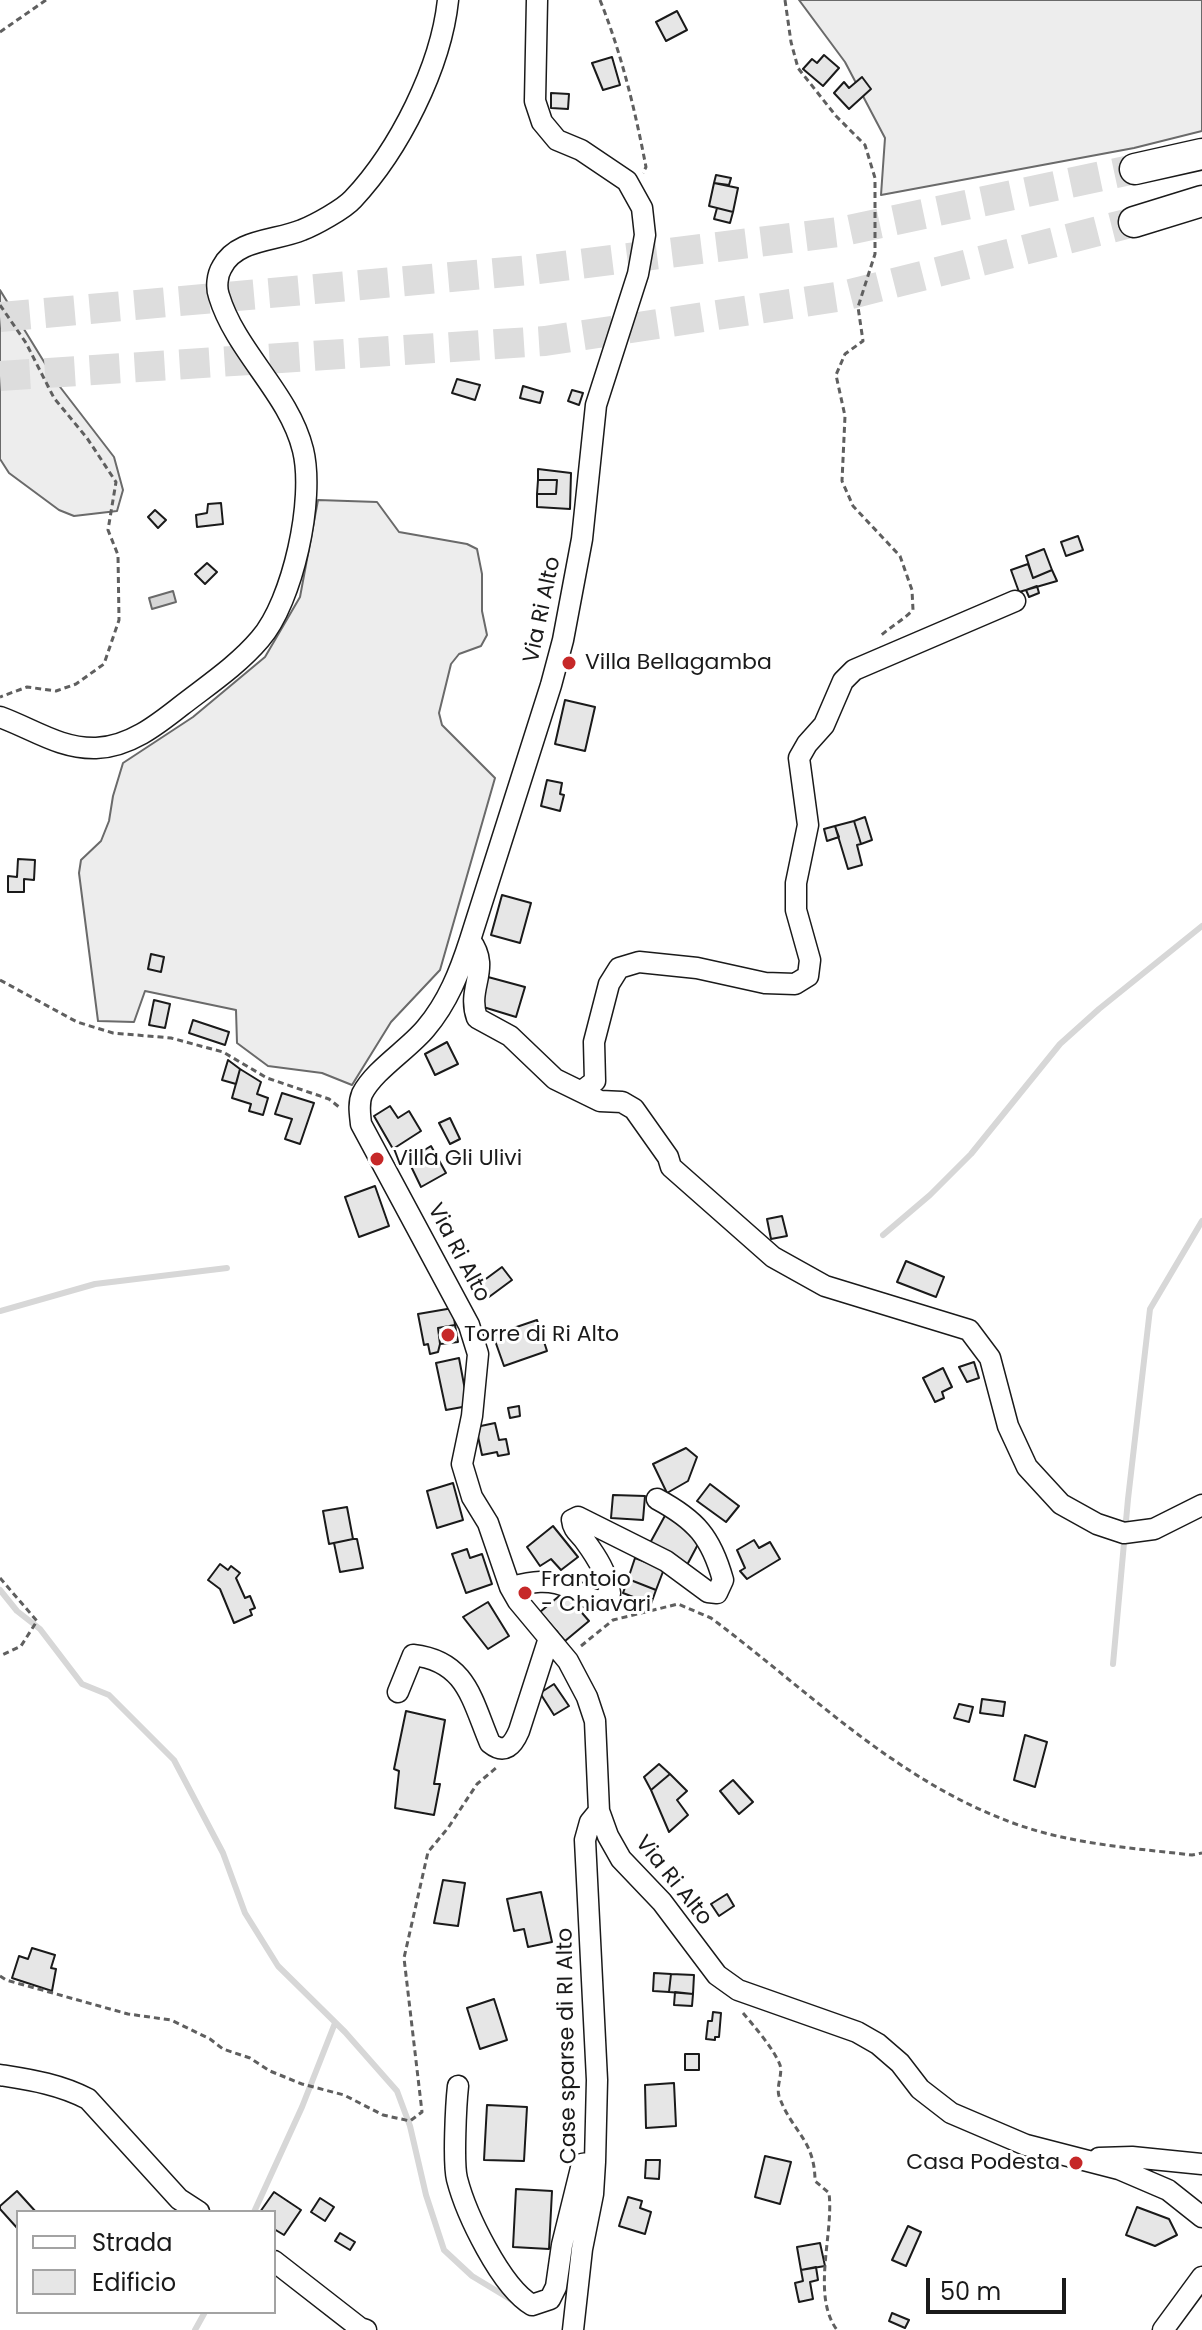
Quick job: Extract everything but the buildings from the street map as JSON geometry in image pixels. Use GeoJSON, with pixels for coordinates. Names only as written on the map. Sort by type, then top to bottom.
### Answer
{"type":"FeatureCollection","features":[{"type":"Feature","properties":{"kind":"highway"},"geometry":{"type":"LineString","coordinates":[[1135,169],[1202,154]]}},
{"type":"Feature","properties":{"kind":"highway"},"geometry":{"type":"LineString","coordinates":[[1134,222],[1202,201]]}},
{"type":"Feature","properties":{"kind":"street"},"geometry":{"type":"LineString","coordinates":[[0,717],[39,736],[75,747],[99,748],[120,744],[156,725],[223,673],[260,639],[275,617],[285,594],[302,530],[308,487],[303,449],[293,423],[227,315],[217,293],[218,277],[231,255],[245,246],[303,230],[352,201],[403,132],[429,74],[448,0]]}},
{"type":"Feature","properties":{"kind":"street"},"geometry":{"type":"LineString","coordinates":[[537,0],[535,101],[542,122],[557,140],[581,150],[613,170],[627,181],[634,193]]}},
{"type":"Feature","properties":{"kind":"street","name":"Via Ri Alto"},"geometry":{"type":"LineString","coordinates":[[634,193],[642,208],[645,235],[638,274],[596,405],[582,539],[563,640],[547,700],[458,975],[426,1028],[362,1094],[359,1108],[361,1124],[442,1272],[474,1340],[478,1354],[472,1416],[462,1464],[472,1497],[488,1523],[510,1587],[568,1661],[587,1697],[595,1721],[599,1811],[621,1859],[662,1902],[717,1975],[738,1990],[857,2032],[878,2044],[900,2063],[920,2089],[951,2113],[1026,2145],[1119,2169],[1168,2190],[1202,2217]]}},
{"type":"Feature","properties":{"kind":"street"},"geometry":{"type":"LineString","coordinates":[[582,1091],[595,1081],[594,1042],[609,984],[619,968],[639,962],[697,968],[765,983],[795,984],[808,976],[810,960],[796,910],[796,883],[808,825],[799,758],[824,725],[843,681],[854,670],[1015,601]]}},
{"type":"Feature","properties":{"kind":"street"},"geometry":{"type":"LineString","coordinates":[[470,940],[479,951],[481,962],[472,1005],[477,1018],[510,1036],[555,1079],[600,1101],[622,1102],[634,1109],[668,1157],[671,1167],[773,1257],[825,1286],[969,1330],[990,1358],[1008,1426],[1027,1467],[1061,1504],[1097,1524],[1124,1533],[1154,1529],[1202,1505]]}},
{"type":"Feature","properties":{"kind":"street"},"geometry":{"type":"LineString","coordinates":[[510,1587],[540,1580],[565,1586],[593,1601],[601,1601],[610,1593],[609,1580],[573,1527],[572,1520],[578,1517],[666,1561],[708,1592],[717,1593],[723,1580],[709,1541],[679,1511],[657,1499]]}},
{"type":"Feature","properties":{"kind":"street"},"geometry":{"type":"LineString","coordinates":[[398,1692],[413,1655],[444,1663],[473,1695],[490,1743],[507,1749],[514,1744],[519,1731],[549,1638]]}},
{"type":"Feature","properties":{"kind":"street","name":"Case sparse di RI Alto"},"geometry":{"type":"LineString","coordinates":[[573,2330],[595,2162],[597,2080],[585,1840],[590,1822],[599,1811]]}},
{"type":"Feature","properties":{"kind":"street"},"geometry":{"type":"LineString","coordinates":[[0,2075],[40,2081],[88,2099],[179,2199],[196,2210]]}},
{"type":"Feature","properties":{"kind":"street"},"geometry":{"type":"LineString","coordinates":[[458,2086],[457,2180],[499,2272],[532,2305],[550,2299],[556,2287],[562,2245],[582,2164],[595,2162]]}},
{"type":"Feature","properties":{"kind":"street"},"geometry":{"type":"LineString","coordinates":[[1079,2159],[1132,2157],[1202,2164]]}},
{"type":"Feature","properties":{"kind":"street"},"geometry":{"type":"LineString","coordinates":[[276,2263],[366,2330]]}},
{"type":"Feature","properties":{"kind":"street"},"geometry":{"type":"LineString","coordinates":[[1163,2330],[1202,2277]]}},
{"type":"Feature","properties":{"kind":"path"},"geometry":{"type":"LineString","coordinates":[[0,32],[46,0]]}},
{"type":"Feature","properties":{"kind":"path"},"geometry":{"type":"LineString","coordinates":[[600,0],[615,37],[633,101],[646,167],[634,193]]}},
{"type":"Feature","properties":{"kind":"path"},"geometry":{"type":"LineString","coordinates":[[785,0],[798,68],[836,116],[865,145],[875,178],[875,254],[858,307],[863,341],[845,354],[836,375],[845,416],[842,481],[853,506],[900,556],[912,590],[913,610],[873,643],[854,670]]}},
{"type":"Feature","properties":{"kind":"path"},"geometry":{"type":"LineString","coordinates":[[0,305],[26,343],[54,398],[87,438],[116,482],[108,530],[118,555],[119,620],[104,664],[76,684],[56,691],[27,687],[0,697]]}},
{"type":"Feature","properties":{"kind":"path"},"geometry":{"type":"LineString","coordinates":[[0,980],[77,1022],[113,1033],[171,1038],[223,1052],[267,1078],[329,1099],[361,1124]]}},
{"type":"Feature","properties":{"kind":"path"},"geometry":{"type":"LineString","coordinates":[[0,1578],[37,1621],[21,1646],[0,1656]]}},
{"type":"Feature","properties":{"kind":"path"},"geometry":{"type":"LineString","coordinates":[[568,1661],[587,1639],[613,1620],[678,1604],[711,1618],[891,1760],[956,1797],[1014,1823],[1090,1843],[1192,1855],[1202,1853]]}},
{"type":"Feature","properties":{"kind":"path"},"geometry":{"type":"LineString","coordinates":[[0,1976],[128,2014],[171,2020],[270,2071],[302,2084],[344,2095],[383,2115],[410,2121],[422,2112],[404,1958],[428,1852],[477,1784],[501,1765]]}},
{"type":"Feature","properties":{"kind":"path"},"geometry":{"type":"LineString","coordinates":[[740,2009],[780,2065],[778,2093],[810,2147],[815,2181],[829,2193],[831,2212],[824,2291],[832,2324],[837,2330]]}},
{"type":"Feature","properties":{"kind":"shaded area"},"geometry":{"type":"Polygon","coordinates":[[[799,0],[1202,0],[1202,131],[1134,148],[881,195],[885,138],[845,62],[799,0]]]}},
{"type":"Feature","properties":{"kind":"shaded area"},"geometry":{"type":"Polygon","coordinates":[[[0,290],[57,383],[114,457],[123,490],[117,511],[74,516],[59,510],[9,473],[0,459],[0,290]]]}},
{"type":"Feature","properties":{"kind":"shaded area"},"geometry":{"type":"Polygon","coordinates":[[[318,500],[377,502],[399,532],[467,544],[477,549],[487,635],[481,646],[459,654],[451,664],[439,713],[442,725],[495,778],[440,970],[391,1022],[352,1085],[322,1073],[268,1066],[237,1043],[236,1010],[145,991],[134,1022],[98,1021],[79,873],[81,860],[101,841],[109,821],[123,763],[193,717],[265,657],[300,597],[318,500]]]}},
{"type":"Feature","properties":{"kind":"shaded area"},"geometry":{"type":"Polygon","coordinates":[[[173,591],[176,602],[152,609],[149,598],[173,591]]]}},
{"type":"Feature","properties":{"kind":"waterway"},"geometry":{"type":"LineString","coordinates":[[883,1235],[971,1154],[1060,1044],[1202,926]]}},
{"type":"Feature","properties":{"kind":"waterway"},"geometry":{"type":"LineString","coordinates":[[1113,1664],[1150,1309],[1202,1221]]}},
{"type":"Feature","properties":{"kind":"waterway"},"geometry":{"type":"LineString","coordinates":[[0,1311],[95,1284],[227,1268]]}},
{"type":"Feature","properties":{"kind":"waterway"},"geometry":{"type":"LineString","coordinates":[[0,1590],[17,1611],[40,1629],[82,1684],[109,1695],[174,1760],[223,1853],[245,1913],[278,1966],[345,2032],[397,2091],[410,2126],[426,2195],[444,2250],[472,2276],[515,2302]]}},
{"type":"Feature","properties":{"kind":"waterway"},"geometry":{"type":"LineString","coordinates":[[255,2210],[302,2107],[335,2023]]}},
{"type":"Feature","properties":{"kind":"waterway"},"geometry":{"type":"LineString","coordinates":[[195,2330],[204,2314]]}},
{"type":"Feature","properties":{"kind":"tunnel"},"geometry":{"type":"LineString","coordinates":[[0,317],[530,270],[839,232],[1135,169]]}},
{"type":"Feature","properties":{"kind":"tunnel"},"geometry":{"type":"LineString","coordinates":[[0,376],[545,341],[843,296],[1134,222]]}},
{"type":"Feature","properties":{"kind":"place","name":"Villa Bellagamba"},"geometry":{"type":"Point","coordinates":[569,663]}},
{"type":"Feature","properties":{"kind":"place","name":"Villa Gli Ulivi"},"geometry":{"type":"Point","coordinates":[377,1159]}},
{"type":"Feature","properties":{"kind":"place","name":"Torre di Ri Alto"},"geometry":{"type":"Point","coordinates":[448,1335]}},
{"type":"Feature","properties":{"kind":"place","name":"Frantoio - Chiavari"},"geometry":{"type":"Point","coordinates":[525,1593]}},
{"type":"Feature","properties":{"kind":"place","name":"Casa Podesta"},"geometry":{"type":"Point","coordinates":[1076,2163]}}]}
